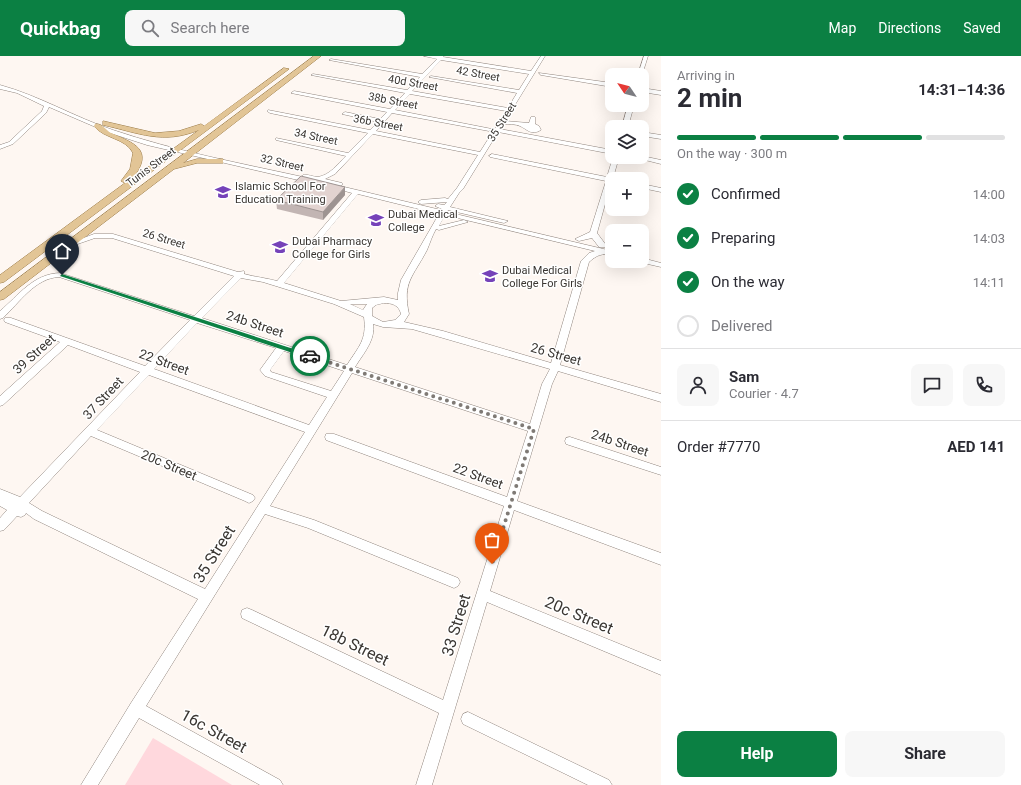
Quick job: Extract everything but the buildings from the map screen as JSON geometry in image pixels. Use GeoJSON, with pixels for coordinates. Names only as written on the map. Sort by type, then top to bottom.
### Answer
{"type":"FeatureCollection","features":[{"type":"Feature","properties":{"kind":"main road","name":"Tunis Street"},"geometry":{"type":"LineString","coordinates":[[0,280],[104,201],[304,56]]}},
{"type":"Feature","properties":{"kind":"main road","name":"Tunis Street"},"geometry":{"type":"LineString","coordinates":[[0,297],[318,56]]}},
{"type":"Feature","properties":{"kind":"main road"},"geometry":{"type":"LineString","coordinates":[[104,201],[134,172],[138,153],[134,146],[103,132],[102,125],[148,134],[164,135],[181,133],[202,126],[237,101],[253,93]]}},
{"type":"Feature","properties":{"kind":"main road"},"geometry":{"type":"LineString","coordinates":[[218,131],[207,146],[212,152],[222,159]]}},
{"type":"Feature","properties":{"kind":"main road"},"geometry":{"type":"LineString","coordinates":[[158,176],[186,163],[202,160],[222,159]]}},
{"type":"Feature","properties":{"kind":"street"},"geometry":{"type":"LineString","coordinates":[[426,56],[441,57],[533,73]]}},
{"type":"Feature","properties":{"kind":"street","name":"35 Street"},"geometry":{"type":"LineString","coordinates":[[377,301],[394,291],[405,280],[455,198],[461,192],[460,189],[543,56]]}},
{"type":"Feature","properties":{"kind":"street"},"geometry":{"type":"LineString","coordinates":[[642,68],[646,56]]}},
{"type":"Feature","properties":{"kind":"street"},"geometry":{"type":"LineString","coordinates":[[318,178],[333,173],[441,57]]}},
{"type":"Feature","properties":{"kind":"street"},"geometry":{"type":"LineString","coordinates":[[331,60],[423,76]]}},
{"type":"Feature","properties":{"kind":"street"},"geometry":{"type":"LineString","coordinates":[[541,74],[605,84]]}},
{"type":"Feature","properties":{"kind":"street","name":"40d Street"},"geometry":{"type":"LineString","coordinates":[[312,75],[509,110]]}},
{"type":"Feature","properties":{"kind":"street","name":"42 Street"},"geometry":{"type":"LineString","coordinates":[[431,76],[521,92]]}},
{"type":"Feature","properties":{"kind":"street","name":"32 Street"},"geometry":{"type":"LineString","coordinates":[[0,83],[27,89],[135,140],[318,178],[472,217],[569,244],[605,248]]}},
{"type":"Feature","properties":{"kind":"street","name":"32 Street"},"geometry":{"type":"LineString","coordinates":[[0,88],[20,92],[70,114],[102,125]]}},
{"type":"Feature","properties":{"kind":"street"},"geometry":{"type":"LineString","coordinates":[[649,91],[661,93]]}},
{"type":"Feature","properties":{"kind":"street","name":"38b Street"},"geometry":{"type":"LineString","coordinates":[[294,92],[489,129]]}},
{"type":"Feature","properties":{"kind":"street"},"geometry":{"type":"LineString","coordinates":[[0,146],[10,144],[36,120],[47,108],[43,102]]}},
{"type":"Feature","properties":{"kind":"street","name":"36b Street"},"geometry":{"type":"LineString","coordinates":[[270,111],[482,154]]}},
{"type":"Feature","properties":{"kind":"street"},"geometry":{"type":"LineString","coordinates":[[36,120],[51,113],[70,114]]}},
{"type":"Feature","properties":{"kind":"street"},"geometry":{"type":"LineString","coordinates":[[345,114],[382,121]]}},
{"type":"Feature","properties":{"kind":"street"},"geometry":{"type":"LineString","coordinates":[[502,122],[524,126],[526,129],[538,130],[537,127],[532,125],[533,118]]}},
{"type":"Feature","properties":{"kind":"street"},"geometry":{"type":"LineString","coordinates":[[496,131],[605,151]]}},
{"type":"Feature","properties":{"kind":"street"},"geometry":{"type":"LineString","coordinates":[[649,135],[661,137]]}},
{"type":"Feature","properties":{"kind":"street","name":"34 Street"},"geometry":{"type":"LineString","coordinates":[[278,139],[350,155]]}},
{"type":"Feature","properties":{"kind":"street"},"geometry":{"type":"LineString","coordinates":[[492,156],[605,179]]}},
{"type":"Feature","properties":{"kind":"street","name":"32 Street"},"geometry":{"type":"LineString","coordinates":[[222,159],[377,197],[422,205]]}},
{"type":"Feature","properties":{"kind":"street"},"geometry":{"type":"LineString","coordinates":[[649,160],[661,162]]}},
{"type":"Feature","properties":{"kind":"street"},"geometry":{"type":"LineString","coordinates":[[333,173],[332,177],[336,183]]}},
{"type":"Feature","properties":{"kind":"street"},"geometry":{"type":"LineString","coordinates":[[649,187],[661,190]]}},
{"type":"Feature","properties":{"kind":"street"},"geometry":{"type":"LineString","coordinates":[[278,285],[356,192]]}},
{"type":"Feature","properties":{"kind":"street"},"geometry":{"type":"LineString","coordinates":[[377,197],[386,197],[498,222],[509,222]]}},
{"type":"Feature","properties":{"kind":"street"},"geometry":{"type":"LineString","coordinates":[[455,198],[472,217],[438,226],[432,216],[422,205],[455,198]]}},
{"type":"Feature","properties":{"kind":"street"},"geometry":{"type":"LineString","coordinates":[[579,239],[588,237],[593,233],[605,198]]}},
{"type":"Feature","properties":{"kind":"street","name":"32 Street"},"geometry":{"type":"LineString","coordinates":[[472,217],[509,222],[579,239],[605,250]]}},
{"type":"Feature","properties":{"kind":"street"},"geometry":{"type":"LineString","coordinates":[[104,218],[103,230],[113,236]]}},
{"type":"Feature","properties":{"kind":"street"},"geometry":{"type":"LineString","coordinates":[[585,261],[589,256],[602,248],[593,233]]}},
{"type":"Feature","properties":{"kind":"street","name":"26 Street"},"geometry":{"type":"LineString","coordinates":[[69,244],[94,236],[113,236],[328,300],[368,316]]}},
{"type":"Feature","properties":{"kind":"street"},"geometry":{"type":"LineString","coordinates":[[569,244],[583,254],[585,261]]}},
{"type":"Feature","properties":{"kind":"street"},"geometry":{"type":"LineString","coordinates":[[649,255],[661,258]]}},
{"type":"Feature","properties":{"kind":"street","name":"33 Street"},"geometry":{"type":"LineString","coordinates":[[424,785],[585,261]]}},
{"type":"Feature","properties":{"kind":"street"},"geometry":{"type":"LineString","coordinates":[[649,262],[661,265]]}},
{"type":"Feature","properties":{"kind":"street","name":"37 Street"},"geometry":{"type":"LineString","coordinates":[[0,526],[238,273]]}},
{"type":"Feature","properties":{"kind":"street","name":"24b Street"},"geometry":{"type":"LineString","coordinates":[[3,316],[17,299],[42,279],[50,275],[60,275],[534,429]]}},
{"type":"Feature","properties":{"kind":"street","name":"35 Street"},"geometry":{"type":"LineString","coordinates":[[404,308],[402,293],[405,280]]}},
{"type":"Feature","properties":{"kind":"street","name":"26 Street"},"geometry":{"type":"LineString","coordinates":[[328,300],[356,303],[377,301]]}},
{"type":"Feature","properties":{"kind":"street"},"geometry":{"type":"LineString","coordinates":[[377,301],[395,301],[404,308],[406,314],[401,321],[390,325],[376,323],[368,316],[368,307],[377,301]]}},
{"type":"Feature","properties":{"kind":"street","name":"26 Street"},"geometry":{"type":"LineString","coordinates":[[404,308],[417,321],[443,334]]}},
{"type":"Feature","properties":{"kind":"street","name":"22 Street"},"geometry":{"type":"LineString","coordinates":[[3,316],[67,342],[311,430]]}},
{"type":"Feature","properties":{"kind":"street","name":"35 Street"},"geometry":{"type":"LineString","coordinates":[[367,341],[371,326],[368,316]]}},
{"type":"Feature","properties":{"kind":"street","name":"35 Street"},"geometry":{"type":"LineString","coordinates":[[89,785],[367,341],[378,330],[390,325]]}},
{"type":"Feature","properties":{"kind":"street","name":"26 Street"},"geometry":{"type":"LineString","coordinates":[[390,325],[412,326],[443,334],[661,398]]}},
{"type":"Feature","properties":{"kind":"street","name":"39 Street"},"geometry":{"type":"LineString","coordinates":[[0,402],[67,342]]}},
{"type":"Feature","properties":{"kind":"street"},"geometry":{"type":"LineString","coordinates":[[282,347],[264,370],[268,374],[333,395]]}},
{"type":"Feature","properties":{"kind":"street","name":"20c Street"},"geometry":{"type":"LineString","coordinates":[[90,431],[249,498]]}},
{"type":"Feature","properties":{"kind":"street","name":"22 Street"},"geometry":{"type":"LineString","coordinates":[[330,438],[661,558]]}},
{"type":"Feature","properties":{"kind":"street","name":"24b Street"},"geometry":{"type":"LineString","coordinates":[[570,441],[661,471]]}},
{"type":"Feature","properties":{"kind":"street"},"geometry":{"type":"LineString","coordinates":[[0,494],[18,507]]}},
{"type":"Feature","properties":{"kind":"street"},"geometry":{"type":"LineString","coordinates":[[0,501],[38,515],[207,596]]}},
{"type":"Feature","properties":{"kind":"street"},"geometry":{"type":"LineString","coordinates":[[264,505],[454,582]]}},
{"type":"Feature","properties":{"kind":"street","name":"20c Street"},"geometry":{"type":"LineString","coordinates":[[483,594],[661,668]]}},
{"type":"Feature","properties":{"kind":"street","name":"18b Street"},"geometry":{"type":"LineString","coordinates":[[247,614],[448,710]]}},
{"type":"Feature","properties":{"kind":"street","name":"16c Street"},"geometry":{"type":"LineString","coordinates":[[136,708],[274,785]]}},
{"type":"Feature","properties":{"kind":"street"},"geometry":{"type":"LineString","coordinates":[[468,719],[604,785]]}},
{"type":"Feature","properties":{"kind":"shaded area"},"geometry":{"type":"Polygon","coordinates":[[[153,738],[232,785],[125,785],[153,738]]]}},
{"type":"Feature","properties":{"kind":"way so far"},"geometry":{"type":"LineString","coordinates":[[310,356],[534,429],[492,564]]}},
{"type":"Feature","properties":{"kind":"place","name":"Islamic School For Education Training"},"geometry":{"type":"Point","coordinates":[223,192]}},
{"type":"Feature","properties":{"kind":"place","name":"Dubai Medical College"},"geometry":{"type":"Point","coordinates":[376,220]}},
{"type":"Feature","properties":{"kind":"place","name":"Dubai Pharmacy College for Girls"},"geometry":{"type":"Point","coordinates":[280,247]}},
{"type":"Feature","properties":{"kind":"place","name":"Dubai Medical College For Girls"},"geometry":{"type":"Point","coordinates":[490,276]}},
{"type":"Feature","properties":{"kind":"route"},"geometry":{"type":"LineString","coordinates":[[62,275],[310,356]]}}]}
